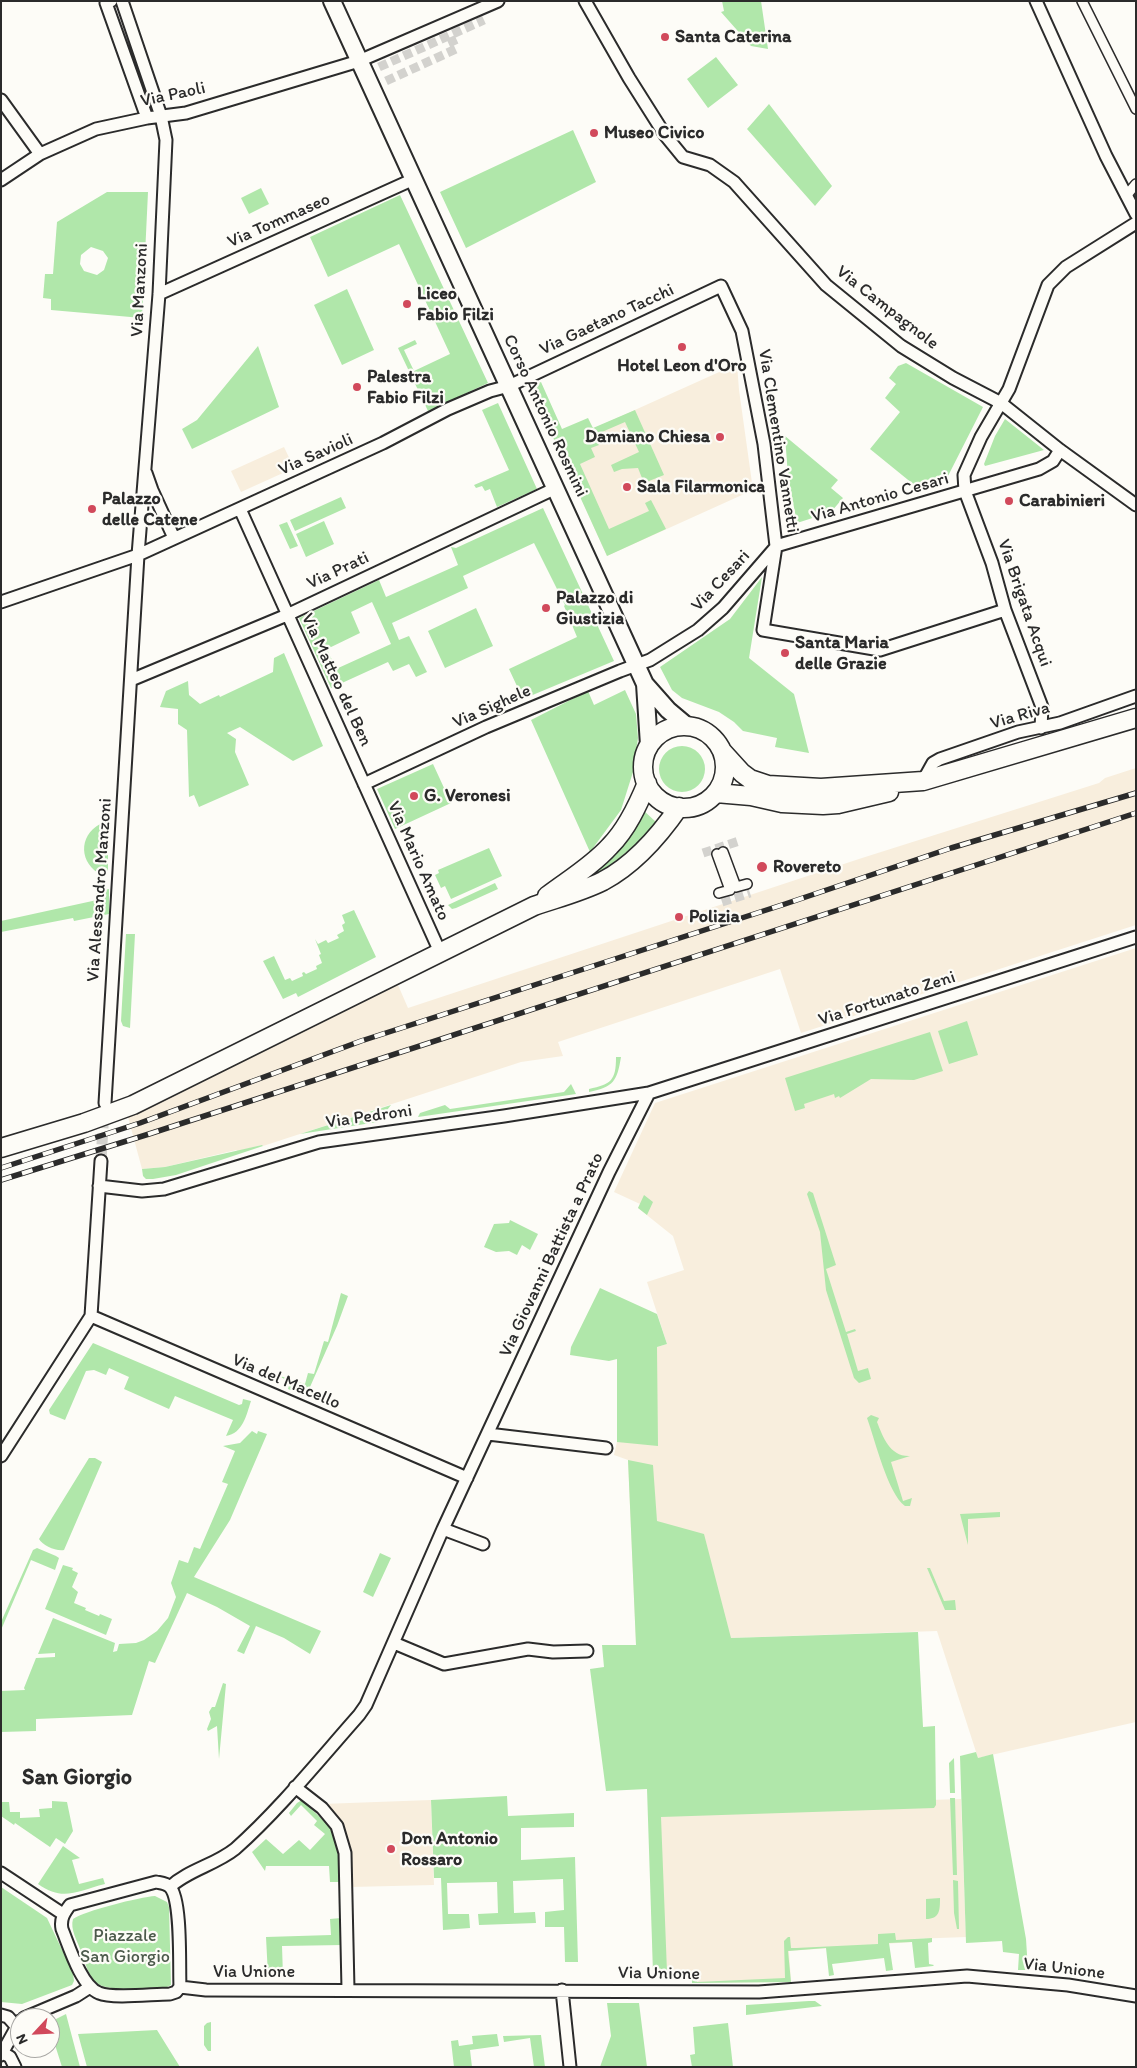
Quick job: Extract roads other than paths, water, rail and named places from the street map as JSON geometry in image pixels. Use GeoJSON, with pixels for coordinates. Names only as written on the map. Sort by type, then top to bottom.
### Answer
{"type":"FeatureCollection","features":[{"type":"Feature","properties":{"kind":"main road","name":"Corso Antonio Rosmini"},"geometry":{"type":"LineString","coordinates":[[332,1],[646,684]]}},
{"type":"Feature","properties":{"kind":"main road"},"geometry":{"type":"LineString","coordinates":[[646,684],[668,710],[687,726]]}},
{"type":"Feature","properties":{"kind":"main road"},"geometry":{"type":"LineString","coordinates":[[646,684],[650,745],[644,764],[647,783],[655,795],[666,803],[679,807],[698,805],[716,793],[722,784],[725,773],[722,751],[717,741],[708,733],[698,728],[676,726],[665,730],[650,745]]}},
{"type":"Feature","properties":{"kind":"main road"},"geometry":{"type":"LineString","coordinates":[[722,751],[750,779],[768,785],[821,788],[923,781],[1136,718]]}},
{"type":"Feature","properties":{"kind":"main road"},"geometry":{"type":"LineString","coordinates":[[716,793],[751,796],[782,803],[823,805],[838,804],[915,786],[923,781]]}},
{"type":"Feature","properties":{"kind":"main road"},"geometry":{"type":"LineString","coordinates":[[534,906],[583,870],[610,847],[630,819],[647,783]]}},
{"type":"Feature","properties":{"kind":"main road"},"geometry":{"type":"LineString","coordinates":[[1,1148],[84,1123],[133,1105],[534,906],[602,881],[624,868],[649,844],[679,807]]}},
{"type":"Feature","properties":{"kind":"street","name":"Via Manzoni"},"geometry":{"type":"LineString","coordinates":[[122,1],[161,116],[166,140],[159,294],[144,465],[131,680]]}},
{"type":"Feature","properties":{"kind":"street","name":"Via Paoli"},"geometry":{"type":"LineString","coordinates":[[1,180],[40,154],[96,129],[147,118],[186,113],[359,61],[498,1]]}},
{"type":"Feature","properties":{"kind":"street","name":"Via Campagnole"},"geometry":{"type":"LineString","coordinates":[[585,1],[637,91],[665,135],[683,157],[710,165],[734,182],[826,286],[902,346],[953,378],[1001,403],[1060,450],[1136,505]]}},
{"type":"Feature","properties":{"kind":"street"},"geometry":{"type":"LineString","coordinates":[[1036,1],[1136,214]]}},
{"type":"Feature","properties":{"kind":"street"},"geometry":{"type":"LineString","coordinates":[[108,2],[147,118]]}},
{"type":"Feature","properties":{"kind":"street"},"geometry":{"type":"LineString","coordinates":[[1084,2],[1136,109]]}},
{"type":"Feature","properties":{"kind":"street"},"geometry":{"type":"LineString","coordinates":[[1,100],[40,154]]}},
{"type":"Feature","properties":{"kind":"street","name":"Via Tommaseo"},"geometry":{"type":"LineString","coordinates":[[159,294],[414,179]]}},
{"type":"Feature","properties":{"kind":"street"},"geometry":{"type":"LineString","coordinates":[[1126,196],[1136,184]]}},
{"type":"Feature","properties":{"kind":"street"},"geometry":{"type":"LineString","coordinates":[[965,491],[964,475],[981,437],[1009,389],[1048,285],[1066,267],[1136,223]]}},
{"type":"Feature","properties":{"kind":"street","name":"Via Gaetano Tacchi"},"geometry":{"type":"LineString","coordinates":[[509,386],[721,286]]}},
{"type":"Feature","properties":{"kind":"street","name":"Via Clementino Vannetti"},"geometry":{"type":"LineString","coordinates":[[721,286],[742,331],[750,364],[764,444],[776,546],[763,630],[880,650],[1005,610]]}},
{"type":"Feature","properties":{"kind":"street","name":"Via Savioli"},"geometry":{"type":"LineString","coordinates":[[1,602],[138,555],[384,443],[448,410],[490,391],[509,386]]}},
{"type":"Feature","properties":{"kind":"street","name":"Via Antonio Cesari"},"geometry":{"type":"LineString","coordinates":[[776,546],[1039,468],[1053,461],[1060,450]]}},
{"type":"Feature","properties":{"kind":"street","name":"Via Manzoni"},"geometry":{"type":"LineString","coordinates":[[144,465],[152,490],[174,538]]}},
{"type":"Feature","properties":{"kind":"street","name":"Via Prati"},"geometry":{"type":"LineString","coordinates":[[131,680],[287,615],[556,488]]}},
{"type":"Feature","properties":{"kind":"street","name":"Via Brigata Acqui"},"geometry":{"type":"LineString","coordinates":[[965,491],[992,563],[1005,610],[1042,707],[1041,728]]}},
{"type":"Feature","properties":{"kind":"street","name":"Via Matteo del Ben"},"geometry":{"type":"LineString","coordinates":[[240,508],[364,784]]}},
{"type":"Feature","properties":{"kind":"street","name":"Via Cesari"},"geometry":{"type":"LineString","coordinates":[[637,666],[698,630],[723,608],[776,546]]}},
{"type":"Feature","properties":{"kind":"street","name":"Via Sighele"},"geometry":{"type":"LineString","coordinates":[[364,784],[486,727],[620,671],[637,666]]}},
{"type":"Feature","properties":{"kind":"street","name":"Via Alessandro Manzoni"},"geometry":{"type":"LineString","coordinates":[[105,1103],[131,680]]}},
{"type":"Feature","properties":{"kind":"street","name":"Via Riva"},"geometry":{"type":"LineString","coordinates":[[923,781],[933,763],[940,759],[1018,732],[1041,728],[1136,696]]}},
{"type":"Feature","properties":{"kind":"street","name":"Via Mario Amato"},"geometry":{"type":"LineString","coordinates":[[364,784],[440,952]]}},
{"type":"Feature","properties":{"kind":"street"},"geometry":{"type":"LineString","coordinates":[[719,894],[730,890],[720,853],[736,887],[747,884]]}},
{"type":"Feature","properties":{"kind":"street","name":"Via Fortunato Zeni"},"geometry":{"type":"LineString","coordinates":[[649,1093],[1136,937]]}},
{"type":"Feature","properties":{"kind":"street","name":"Via Pedroni"},"geometry":{"type":"LineString","coordinates":[[99,1186],[142,1191],[164,1190],[319,1142],[649,1093]]}},
{"type":"Feature","properties":{"kind":"street","name":"Via Giovanni Battista a Prato"},"geometry":{"type":"LineString","coordinates":[[170,1887],[180,1879],[216,1862],[234,1849],[272,1812],[366,1705],[443,1529],[609,1172],[649,1093]]}},
{"type":"Feature","properties":{"kind":"street"},"geometry":{"type":"LineString","coordinates":[[1,1456],[91,1316],[102,1161]]}},
{"type":"Feature","properties":{"kind":"street","name":"Via del Macello"},"geometry":{"type":"LineString","coordinates":[[91,1316],[468,1478]]}},
{"type":"Feature","properties":{"kind":"street"},"geometry":{"type":"LineString","coordinates":[[488,1434],[606,1448]]}},
{"type":"Feature","properties":{"kind":"street"},"geometry":{"type":"LineString","coordinates":[[443,1529],[483,1544]]}},
{"type":"Feature","properties":{"kind":"street"},"geometry":{"type":"LineString","coordinates":[[394,1643],[444,1664],[528,1649],[553,1652],[587,1651]]}},
{"type":"Feature","properties":{"kind":"street"},"geometry":{"type":"LineString","coordinates":[[294,1787],[322,1808],[336,1826],[345,1853],[348,1989]]}},
{"type":"Feature","properties":{"kind":"street"},"geometry":{"type":"LineString","coordinates":[[1,1874],[63,1914]]}},
{"type":"Feature","properties":{"kind":"street"},"geometry":{"type":"LineString","coordinates":[[157,1882],[170,1887],[177,1903],[180,1987],[176,1992],[170,1994],[113,1995],[99,1993],[90,1988],[80,1972],[62,1929],[63,1914],[70,1905],[157,1882]]}},
{"type":"Feature","properties":{"kind":"street","name":"Via Unione"},"geometry":{"type":"LineString","coordinates":[[180,1987],[206,1990],[767,1991],[838,1984],[967,1976],[1068,1986],[1136,1996]]}},
{"type":"Feature","properties":{"kind":"street"},"geometry":{"type":"LineString","coordinates":[[50,2008],[90,1988]]}},
{"type":"Feature","properties":{"kind":"street"},"geometry":{"type":"LineString","coordinates":[[562,1990],[570,2067]]}},
{"type":"Feature","properties":{"kind":"street"},"geometry":{"type":"LineString","coordinates":[[10,2040],[2,2054],[11,2059],[15,2067]]}},
{"type":"Feature","properties":{"kind":"tunnel"},"geometry":{"type":"LineString","coordinates":[[379,67],[484,20]]}},
{"type":"Feature","properties":{"kind":"tunnel"},"geometry":{"type":"LineString","coordinates":[[386,81],[456,49],[450,36]]}},
{"type":"Feature","properties":{"kind":"tunnel"},"geometry":{"type":"LineString","coordinates":[[703,853],[739,841]]}},
{"type":"Feature","properties":{"kind":"tunnel"},"geometry":{"type":"LineString","coordinates":[[722,902],[750,893]]}},
{"type":"Feature","properties":{"kind":"tunnel"},"geometry":{"type":"LineString","coordinates":[[101,1161],[104,1110]]}},
{"type":"Feature","properties":{"kind":"railway"},"geometry":{"type":"LineString","coordinates":[[1,1168],[140,1123],[361,1041],[785,904],[951,848],[1136,793]]}},
{"type":"Feature","properties":{"kind":"railway"},"geometry":{"type":"LineString","coordinates":[[1,1180],[149,1134],[1136,813]]}},
{"type":"Feature","properties":{"kind":"place","name":"Santa Caterina"},"geometry":{"type":"Point","coordinates":[665,37]}},
{"type":"Feature","properties":{"kind":"place","name":"Museo Civico"},"geometry":{"type":"Point","coordinates":[594,133]}},
{"type":"Feature","properties":{"kind":"place","name":"Liceo Fabio Filzi"},"geometry":{"type":"Point","coordinates":[407,304]}},
{"type":"Feature","properties":{"kind":"place","name":"Hotel Leon d'Oro"},"geometry":{"type":"Point","coordinates":[682,347]}},
{"type":"Feature","properties":{"kind":"place","name":"Palestra Fabio Filzi"},"geometry":{"type":"Point","coordinates":[357,387]}},
{"type":"Feature","properties":{"kind":"place","name":"Damiano Chiesa"},"geometry":{"type":"Point","coordinates":[720,437]}},
{"type":"Feature","properties":{"kind":"place","name":"Sala Filarmonica"},"geometry":{"type":"Point","coordinates":[627,487]}},
{"type":"Feature","properties":{"kind":"place","name":"Carabinieri"},"geometry":{"type":"Point","coordinates":[1009,501]}},
{"type":"Feature","properties":{"kind":"place","name":"Palazzo delle Catene"},"geometry":{"type":"Point","coordinates":[92,509]}},
{"type":"Feature","properties":{"kind":"place","name":"Palazzo di Giustizia"},"geometry":{"type":"Point","coordinates":[546,608]}},
{"type":"Feature","properties":{"kind":"place","name":"Santa Maria delle Grazie"},"geometry":{"type":"Point","coordinates":[785,653]}},
{"type":"Feature","properties":{"kind":"place","name":"G. Veronesi"},"geometry":{"type":"Point","coordinates":[414,796]}},
{"type":"Feature","properties":{"kind":"place","name":"Rovereto"},"geometry":{"type":"Point","coordinates":[762,867]}},
{"type":"Feature","properties":{"kind":"place","name":"Polizia"},"geometry":{"type":"Point","coordinates":[679,917]}},
{"type":"Feature","properties":{"kind":"place","name":"Don Antonio Rossaro"},"geometry":{"type":"Point","coordinates":[391,1849]}},
{"type":"Feature","properties":{"kind":"district","name":"San Giorgio"},"geometry":{"type":"Point","coordinates":[77,1778]}},
{"type":"Feature","properties":{"kind":"park label","name":"Piazzale San Giorgio"},"geometry":{"type":"Point","coordinates":[125,1946]}}]}
